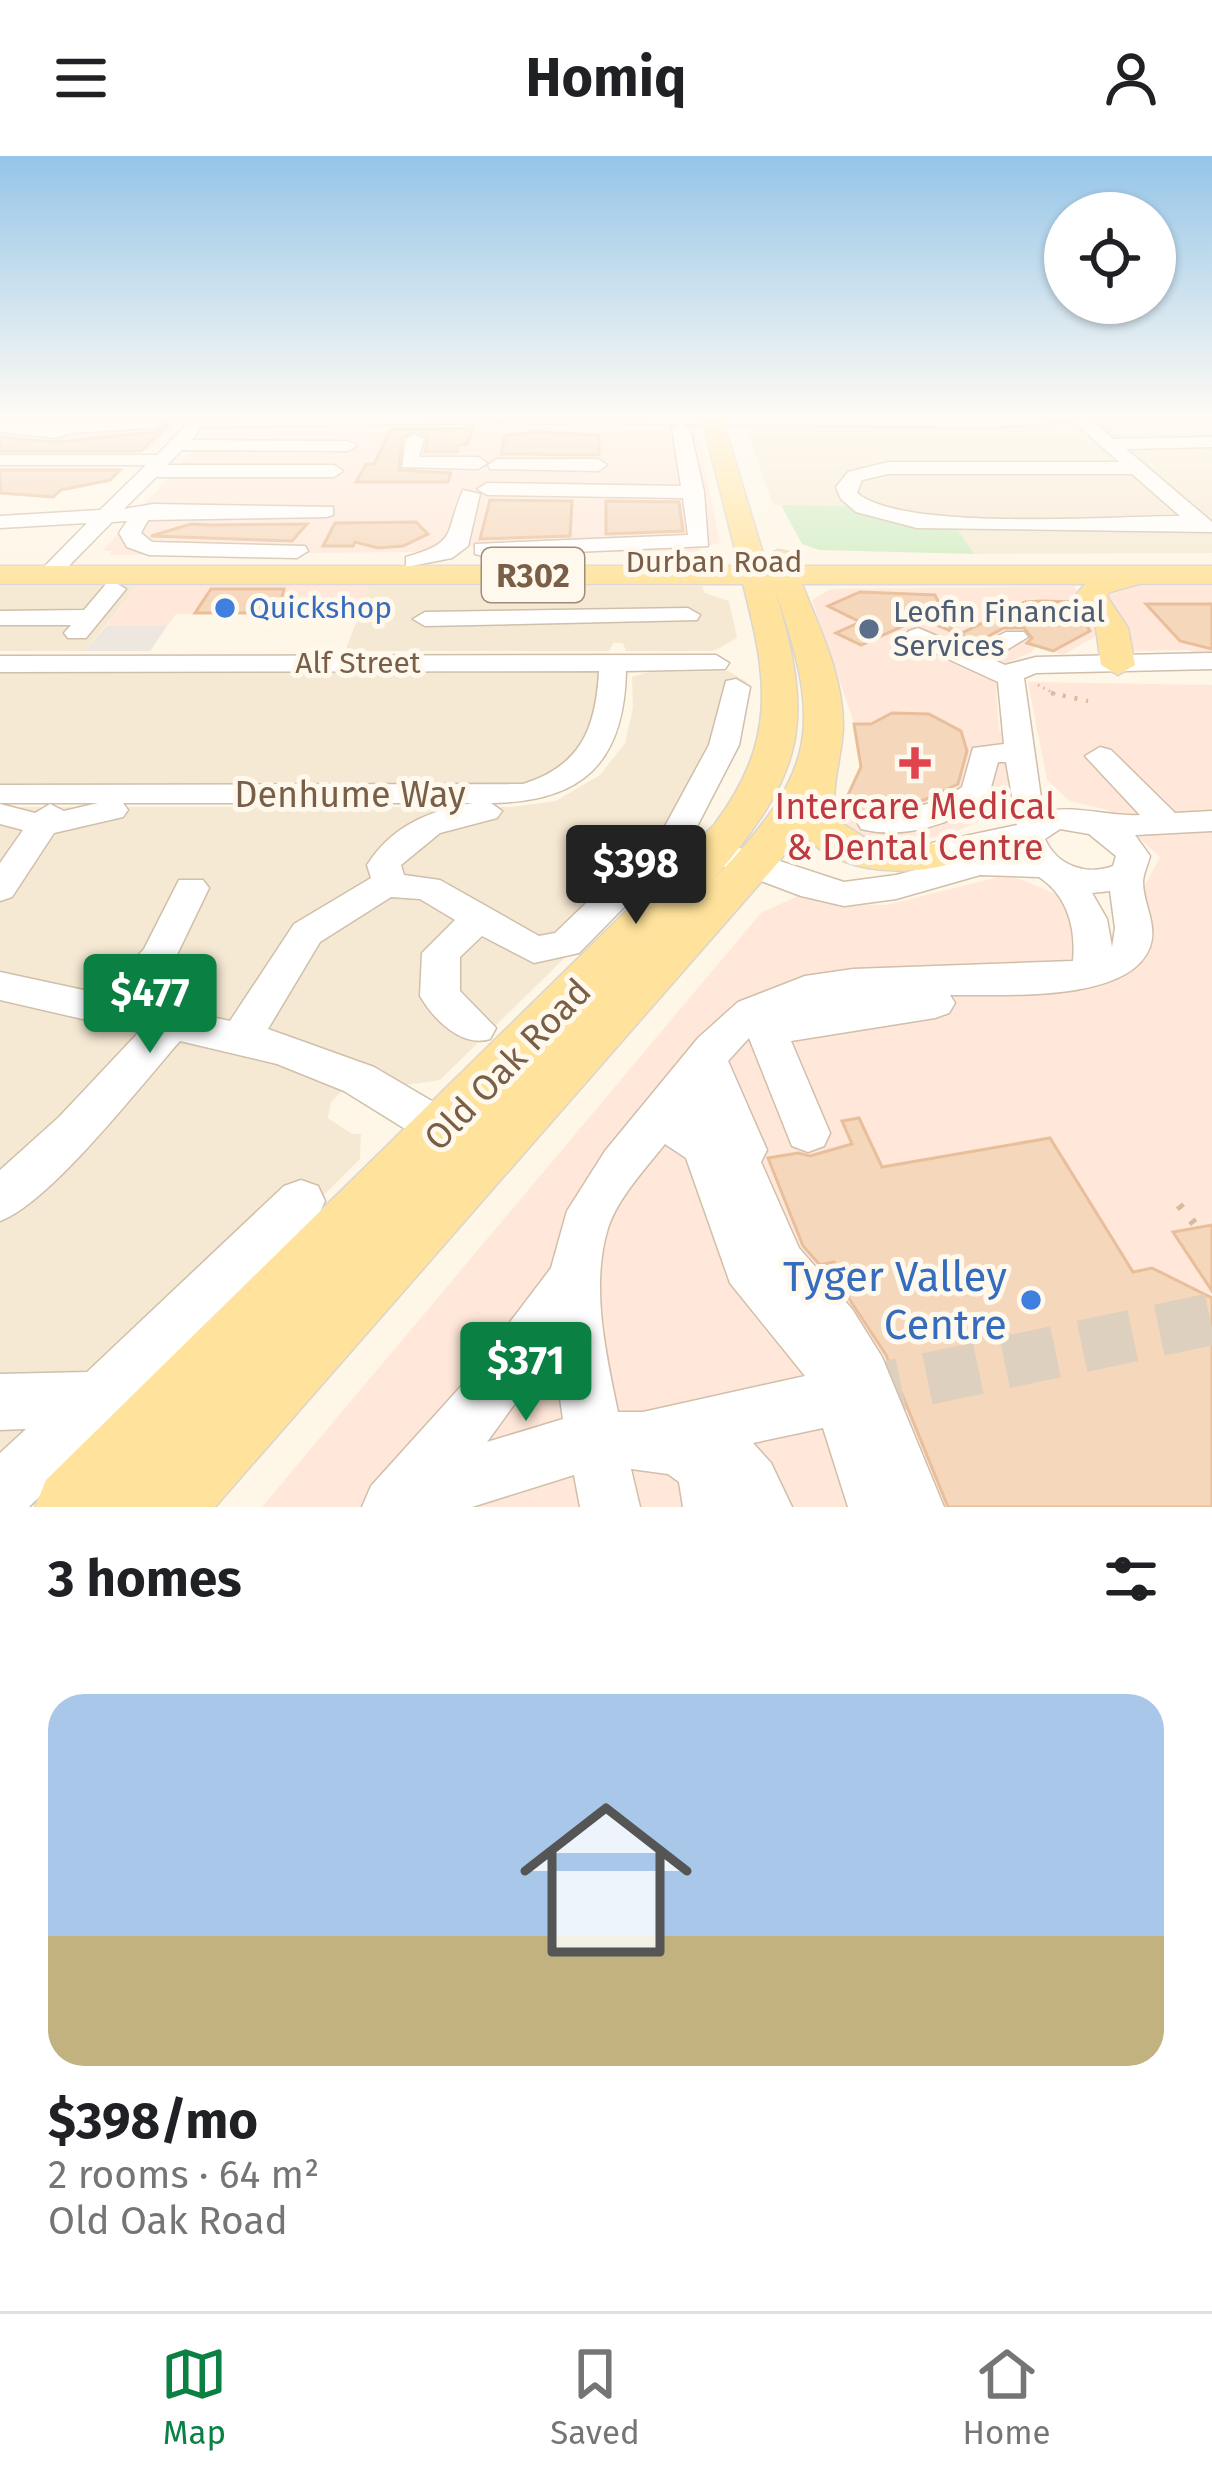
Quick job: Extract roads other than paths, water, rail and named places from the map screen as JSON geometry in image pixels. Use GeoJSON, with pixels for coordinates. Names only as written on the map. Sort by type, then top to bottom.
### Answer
{"type":"FeatureCollection","features":[{"type":"Feature","properties":{"kind":"main road","name":"Old Oak Road"},"geometry":{"type":"LineString","coordinates":[[73,1507],[456,1151],[740,849],[797,807],[817,765],[823,738],[822,698],[768,569],[741,477]]}},
{"type":"Feature","properties":{"kind":"main road","name":"Durban Road"},"geometry":{"type":"LineString","coordinates":[[0,562],[54,569],[1206,571]]}},
{"type":"Feature","properties":{"kind":"main road","name":"Durban Road"},"geometry":{"type":"LineString","coordinates":[[0,575],[54,569],[414,562],[768,569]]}},
{"type":"Feature","properties":{"kind":"main road","name":"Old Oak Road"},"geometry":{"type":"LineString","coordinates":[[740,849],[783,718],[768,569]]}},
{"type":"Feature","properties":{"kind":"main road"},"geometry":{"type":"LineString","coordinates":[[1118,665],[1112,628],[1093,602],[1093,590],[1113,582],[1206,571]]}},
{"type":"Feature","properties":{"kind":"main road"},"geometry":{"type":"LineString","coordinates":[[817,765],[814,810],[828,835],[867,853],[934,864]]}},
{"type":"Feature","properties":{"kind":"main road","name":"Old Oak Road"},"geometry":{"type":"LineString","coordinates":[[165,1507],[456,1151]]}},
{"type":"Feature","properties":{"kind":"street"},"geometry":{"type":"LineString","coordinates":[[161,477],[153,512],[130,533],[135,542],[149,548],[297,551]]}},
{"type":"Feature","properties":{"kind":"street"},"geometry":{"type":"LineString","coordinates":[[0,522],[56,523],[72,516],[224,511],[302,477]]}},
{"type":"Feature","properties":{"kind":"street"},"geometry":{"type":"LineString","coordinates":[[462,477],[510,490],[545,490],[589,517],[697,543],[702,538],[691,477]]}},
{"type":"Feature","properties":{"kind":"street"},"geometry":{"type":"LineString","coordinates":[[414,562],[444,553],[460,541],[481,477]]}},
{"type":"Feature","properties":{"kind":"street"},"geometry":{"type":"LineString","coordinates":[[480,482],[493,477]]}},
{"type":"Feature","properties":{"kind":"street"},"geometry":{"type":"LineString","coordinates":[[545,477],[545,490]]}},
{"type":"Feature","properties":{"kind":"street"},"geometry":{"type":"LineString","coordinates":[[854,477],[847,491],[872,512],[917,522],[1204,526]]}},
{"type":"Feature","properties":{"kind":"street"},"geometry":{"type":"LineString","coordinates":[[1147,477],[1204,526]]}},
{"type":"Feature","properties":{"kind":"street"},"geometry":{"type":"LineString","coordinates":[[589,517],[694,492]]}},
{"type":"Feature","properties":{"kind":"street"},"geometry":{"type":"LineString","coordinates":[[54,569],[106,516]]}},
{"type":"Feature","properties":{"kind":"street"},"geometry":{"type":"LineString","coordinates":[[483,549],[577,549],[589,517]]}},
{"type":"Feature","properties":{"kind":"street"},"geometry":{"type":"LineString","coordinates":[[0,617],[83,626],[114,589]]}},
{"type":"Feature","properties":{"kind":"street"},"geometry":{"type":"LineString","coordinates":[[425,618],[688,615]]}},
{"type":"Feature","properties":{"kind":"street","name":"Denhume Way"},"geometry":{"type":"LineString","coordinates":[[0,794],[525,793],[557,782],[596,750],[612,718],[618,618]]}},
{"type":"Feature","properties":{"kind":"street"},"geometry":{"type":"LineString","coordinates":[[918,636],[1011,679]]}},
{"type":"Feature","properties":{"kind":"street"},"geometry":{"type":"LineString","coordinates":[[971,660],[1015,637]]}},
{"type":"Feature","properties":{"kind":"street"},"geometry":{"type":"LineString","coordinates":[[1090,974],[1094,927],[1060,878],[1032,853],[1011,679],[1015,670],[1028,666],[1212,661]]}},
{"type":"Feature","properties":{"kind":"street","name":"Alf Street"},"geometry":{"type":"LineString","coordinates":[[0,664],[616,663],[726,675],[724,745],[678,833],[566,944],[534,950],[479,918]]}},
{"type":"Feature","properties":{"kind":"street"},"geometry":{"type":"LineString","coordinates":[[713,1507],[706,1465],[644,1444],[577,1323],[575,1278],[589,1216],[666,1109],[706,1058],[786,994],[827,983],[1090,974],[1110,967],[1130,949],[1126,843],[1051,802],[1024,764],[982,756],[977,790],[937,817],[873,822]]}},
{"type":"Feature","properties":{"kind":"street"},"geometry":{"type":"LineString","coordinates":[[1100,756],[1187,824]]}},
{"type":"Feature","properties":{"kind":"street"},"geometry":{"type":"LineString","coordinates":[[390,884],[384,869],[389,855],[452,814],[561,805]]}},
{"type":"Feature","properties":{"kind":"street"},"geometry":{"type":"LineString","coordinates":[[0,814],[27,825],[111,810],[376,811],[388,817]]}},
{"type":"Feature","properties":{"kind":"street"},"geometry":{"type":"LineString","coordinates":[[740,849],[844,894],[874,892],[934,864],[1056,819],[1098,825],[1187,824]]}},
{"type":"Feature","properties":{"kind":"street"},"geometry":{"type":"LineString","coordinates":[[0,890],[46,820]]}},
{"type":"Feature","properties":{"kind":"street"},"geometry":{"type":"LineString","coordinates":[[934,864],[992,863],[1097,882],[1129,866],[1187,824]]}},
{"type":"Feature","properties":{"kind":"street"},"geometry":{"type":"LineString","coordinates":[[241,1038],[307,933],[390,884],[428,888],[479,918],[441,952],[440,996],[476,1028]]}},
{"type":"Feature","properties":{"kind":"street"},"geometry":{"type":"LineString","coordinates":[[112,1009],[164,948],[174,915],[191,888]]}},
{"type":"Feature","properties":{"kind":"street"},"geometry":{"type":"LineString","coordinates":[[3,994],[112,1009],[241,1038],[321,1066],[343,1090],[456,1151]]}},
{"type":"Feature","properties":{"kind":"street"},"geometry":{"type":"LineString","coordinates":[[759,1020],[935,1004]]}},
{"type":"Feature","properties":{"kind":"street"},"geometry":{"type":"LineString","coordinates":[[759,1020],[808,1133]]}},
{"type":"Feature","properties":{"kind":"street"},"geometry":{"type":"LineString","coordinates":[[0,1200],[75,1130],[173,1022]]}},
{"type":"Feature","properties":{"kind":"street"},"geometry":{"type":"LineString","coordinates":[[706,1058],[743,1140],[747,1175]]}},
{"type":"Feature","properties":{"kind":"street"},"geometry":{"type":"LineString","coordinates":[[666,1109],[716,1127],[747,1175],[784,1269],[850,1352],[914,1507]]}},
{"type":"Feature","properties":{"kind":"street"},"geometry":{"type":"LineString","coordinates":[[666,1109],[705,1146],[748,1266],[814,1341],[832,1370],[878,1507]]}},
{"type":"Feature","properties":{"kind":"street"},"geometry":{"type":"LineString","coordinates":[[0,1494],[301,1201]]}},
{"type":"Feature","properties":{"kind":"street"},"geometry":{"type":"LineString","coordinates":[[424,1504],[484,1403],[575,1278]]}},
{"type":"Feature","properties":{"kind":"street"},"geometry":{"type":"LineString","coordinates":[[0,1402],[98,1399]]}},
{"type":"Feature","properties":{"kind":"street"},"geometry":{"type":"LineString","coordinates":[[424,1504],[505,1465],[644,1444],[825,1400]]}},
{"type":"Feature","properties":{"kind":"street"},"geometry":{"type":"LineString","coordinates":[[610,1507],[644,1444]]}},
{"type":"Feature","properties":{"kind":"street"},"geometry":{"type":"LineString","coordinates":[[644,1444],[704,1450],[732,1461],[749,1479],[762,1507]]}},
{"type":"Feature","properties":{"kind":"tunnel"},"geometry":{"type":"LineString","coordinates":[[850,1395],[1212,1319]]}},
{"type":"Feature","properties":{"kind":"place","name":"Quickshop"},"geometry":{"type":"Point","coordinates":[225,608]}},
{"type":"Feature","properties":{"kind":"place","name":"Leofin Financial Services"},"geometry":{"type":"Point","coordinates":[869,629]}},
{"type":"Feature","properties":{"kind":"place","name":"Intercare Medical & Dental Centre"},"geometry":{"type":"Point","coordinates":[915,763]}},
{"type":"Feature","properties":{"kind":"place","name":"Tyger Valley Centre"},"geometry":{"type":"Point","coordinates":[1031,1300]}}]}
